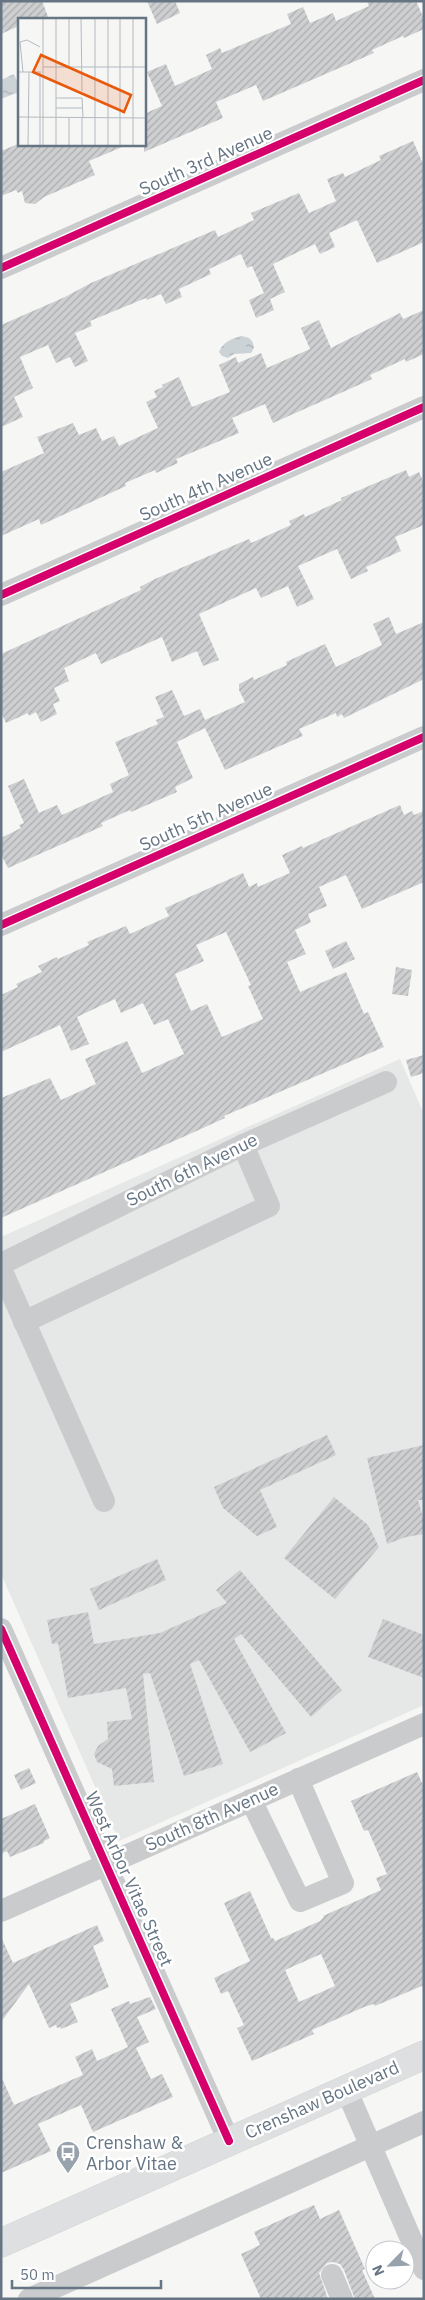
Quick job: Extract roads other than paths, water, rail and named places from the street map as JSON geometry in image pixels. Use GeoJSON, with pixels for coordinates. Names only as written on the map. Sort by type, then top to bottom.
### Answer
{"type":"FeatureCollection","features":[{"type":"Feature","properties":{"kind":"main road","name":"Crenshaw Boulevard"},"geometry":{"type":"LineString","coordinates":[[1,2243],[424,2055]]}},
{"type":"Feature","properties":{"kind":"street","name":"South 3rd Avenue"},"geometry":{"type":"LineString","coordinates":[[1,268],[424,80]]}},
{"type":"Feature","properties":{"kind":"street","name":"South 4th Avenue"},"geometry":{"type":"LineString","coordinates":[[1,595],[424,407]]}},
{"type":"Feature","properties":{"kind":"street","name":"South 5th Avenue"},"geometry":{"type":"LineString","coordinates":[[1,925],[424,737]]}},
{"type":"Feature","properties":{"kind":"street","name":"South 6th Avenue"},"geometry":{"type":"LineString","coordinates":[[1,1264],[242,1145],[386,1082]]}},
{"type":"Feature","properties":{"kind":"street"},"geometry":{"type":"LineString","coordinates":[[24,1322],[269,1206],[242,1145]]}},
{"type":"Feature","properties":{"kind":"street"},"geometry":{"type":"LineString","coordinates":[[1,1269],[104,1501]]}},
{"type":"Feature","properties":{"kind":"street","name":"West Arbor Vitae Street"},"geometry":{"type":"LineString","coordinates":[[1,1629],[229,2142]]}},
{"type":"Feature","properties":{"kind":"street","name":"South 8th Avenue"},"geometry":{"type":"LineString","coordinates":[[1,1912],[424,1724]]}},
{"type":"Feature","properties":{"kind":"street"},"geometry":{"type":"LineString","coordinates":[[251,1800],[300,1901],[343,1884],[298,1780]]}},
{"type":"Feature","properties":{"kind":"street"},"geometry":{"type":"LineString","coordinates":[[346,2089],[369,2147],[424,2269]]}},
{"type":"Feature","properties":{"kind":"street"},"geometry":{"type":"LineString","coordinates":[[30,2299],[424,2122]]}},
{"type":"Feature","properties":{"kind":"street"},"geometry":{"type":"LineString","coordinates":[[332,2275],[342,2299]]}},
{"type":"Feature","properties":{"kind":"water"},"geometry":{"type":"Polygon","coordinates":[[[14,74],[18,84],[18,92],[1,99],[1,80],[14,74]]]}},
{"type":"Feature","properties":{"kind":"water"},"geometry":{"type":"Polygon","coordinates":[[[241,336],[252,341],[254,348],[251,353],[234,354],[228,358],[222,356],[219,352],[225,343],[241,336]]]}},
{"type":"Feature","properties":{"kind":"place","name":"Crenshaw & Arbor Vitae"},"geometry":{"type":"Point","coordinates":[68,2174]}}]}
